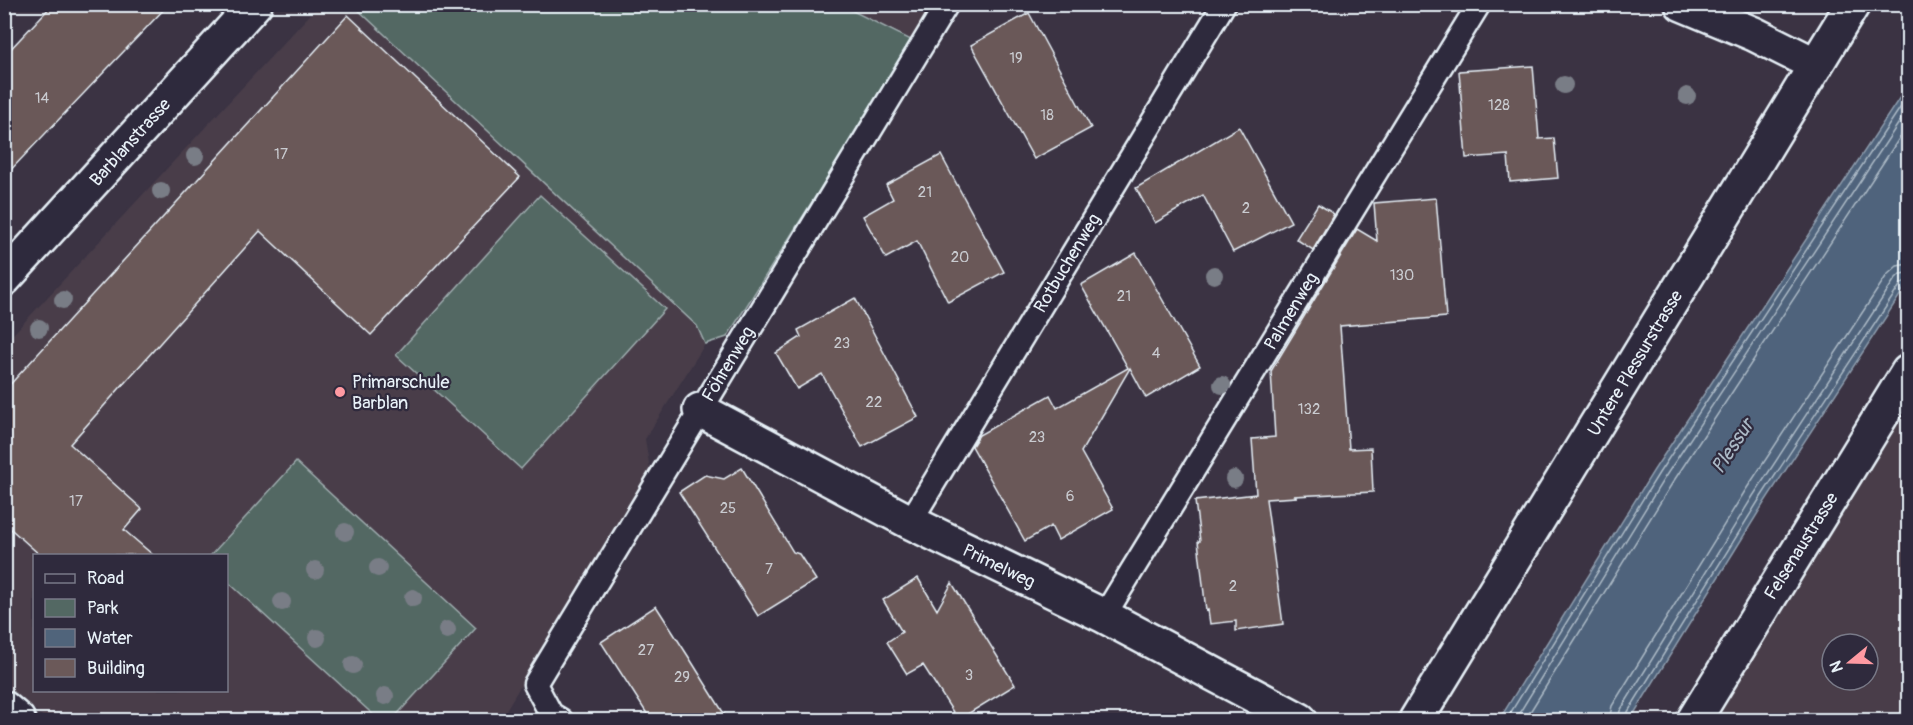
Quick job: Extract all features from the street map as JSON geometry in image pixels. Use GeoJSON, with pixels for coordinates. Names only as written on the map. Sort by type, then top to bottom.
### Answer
{"type":"FeatureCollection","features":[{"type":"Feature","properties":{"kind":"street","name":"Barblanstrasse"},"geometry":{"type":"LineString","coordinates":[[4,279],[255,4]]}},
{"type":"Feature","properties":{"kind":"street"},"geometry":{"type":"LineString","coordinates":[[1682,4],[1754,34],[1816,65]]}},
{"type":"Feature","properties":{"kind":"street","name":"Untere Plessurstrasse"},"geometry":{"type":"LineString","coordinates":[[1416,720],[1853,4]]}},
{"type":"Feature","properties":{"kind":"street","name":"Felsenaustrasse"},"geometry":{"type":"LineString","coordinates":[[1694,720],[1908,372]]}},
{"type":"Feature","properties":{"kind":"street","name":"Primelweg"},"geometry":{"type":"LineString","coordinates":[[700,410],[910,522],[1104,616],[1300,720]]}},
{"type":"Feature","properties":{"kind":"street"},"geometry":{"type":"LineString","coordinates":[[4,708],[18,720]]}},
{"type":"Feature","properties":{"kind":"lane","name":"Föhrenweg"},"geometry":{"type":"LineString","coordinates":[[561,720],[551,714],[535,684],[947,4]]}},
{"type":"Feature","properties":{"kind":"lane","name":"Rotbuchenweg"},"geometry":{"type":"LineString","coordinates":[[910,522],[1224,4]]}},
{"type":"Feature","properties":{"kind":"lane","name":"Palmenweg"},"geometry":{"type":"LineString","coordinates":[[1104,616],[1479,4]]}},
{"type":"Feature","properties":{"kind":"shaded area","name":"Primarschule Barblan"},"geometry":{"type":"Polygon","coordinates":[[[319,5],[935,5],[727,337],[705,344],[645,439],[650,470],[500,720],[47,720],[5,684],[4,344],[319,5]]]}},
{"type":"Feature","properties":{"kind":"shaded area"},"geometry":{"type":"Polygon","coordinates":[[[1908,372],[1908,720],[1694,720],[1908,372]]]}},
{"type":"Feature","properties":{"kind":"green space"},"geometry":{"type":"Polygon","coordinates":[[[353,5],[841,5],[913,41],[727,337],[705,344],[697,326],[353,5]]]}},
{"type":"Feature","properties":{"kind":"green space"},"geometry":{"type":"Polygon","coordinates":[[[540,195],[665,309],[521,469],[396,355],[540,195]]]}},
{"type":"Feature","properties":{"kind":"green space"},"geometry":{"type":"Polygon","coordinates":[[[296,462],[476,628],[392,720],[379,720],[228,582],[228,554],[212,554],[296,462]]]}},
{"type":"Feature","properties":{"kind":"water","name":"Plessur"},"geometry":{"type":"Polygon","coordinates":[[[1908,85],[1908,283],[1764,503],[1630,720],[1499,720],[1654,470],[1908,85]]]}},
{"type":"Feature","properties":{"kind":"building"},"geometry":{"type":"Polygon","coordinates":[[[53,4],[169,4],[4,177],[4,56],[53,4]]]}},
{"type":"Feature","properties":{"kind":"building"},"geometry":{"type":"Polygon","coordinates":[[[1029,13],[1091,128],[1034,159],[971,45],[1029,13]]]}},
{"type":"Feature","properties":{"kind":"building"},"geometry":{"type":"Polygon","coordinates":[[[348,15],[520,177],[371,335],[260,231],[70,444],[142,509],[124,530],[152,554],[39,554],[4,523],[5,390],[348,15]]]}},
{"type":"Feature","properties":{"kind":"building"},"geometry":{"type":"Polygon","coordinates":[[[1533,66],[1539,139],[1554,138],[1558,178],[1510,182],[1508,155],[1466,158],[1459,71],[1533,66]]]}},
{"type":"Feature","properties":{"kind":"building"},"geometry":{"type":"Polygon","coordinates":[[[1239,127],[1291,222],[1233,252],[1203,195],[1155,223],[1136,188],[1239,127]]]}},
{"type":"Feature","properties":{"kind":"building"},"geometry":{"type":"Polygon","coordinates":[[[941,155],[1004,272],[948,302],[917,241],[886,258],[863,216],[893,199],[886,185],[941,155]]]}},
{"type":"Feature","properties":{"kind":"building"},"geometry":{"type":"Polygon","coordinates":[[[1436,198],[1446,317],[1340,326],[1349,449],[1371,448],[1373,492],[1266,499],[1283,624],[1236,631],[1236,621],[1210,624],[1208,610],[1206,611],[1195,501],[1256,494],[1252,439],[1275,437],[1271,371],[1357,229],[1377,241],[1374,203],[1436,198]]]}},
{"type":"Feature","properties":{"kind":"building"},"geometry":{"type":"Polygon","coordinates":[[[1318,204],[1334,214],[1313,250],[1296,239],[1318,204]]]}},
{"type":"Feature","properties":{"kind":"building"},"geometry":{"type":"Polygon","coordinates":[[[1136,253],[1200,366],[1146,398],[1130,368],[1081,452],[1113,509],[1058,540],[1051,526],[1025,541],[972,446],[979,435],[1050,395],[1057,408],[1128,368],[1081,285],[1136,253]]]}},
{"type":"Feature","properties":{"kind":"building"},"geometry":{"type":"Polygon","coordinates":[[[855,298],[918,417],[862,447],[822,374],[797,389],[776,353],[801,337],[798,330],[855,298]]]}},
{"type":"Feature","properties":{"kind":"building"},"geometry":{"type":"Polygon","coordinates":[[[742,468],[793,552],[799,554],[816,580],[758,616],[679,492],[705,475],[724,479],[742,468]]]}},
{"type":"Feature","properties":{"kind":"building"},"geometry":{"type":"Polygon","coordinates":[[[918,578],[937,610],[952,583],[1015,685],[958,720],[923,665],[907,674],[887,642],[902,632],[883,600],[918,578]]]}},
{"type":"Feature","properties":{"kind":"building"},"geometry":{"type":"Polygon","coordinates":[[[656,606],[728,720],[651,720],[601,642],[656,606]]]}},
{"type":"Feature","properties":{"kind":"place","name":"Primarschule Barblan"},"geometry":{"type":"Point","coordinates":[340,392]}}]}
